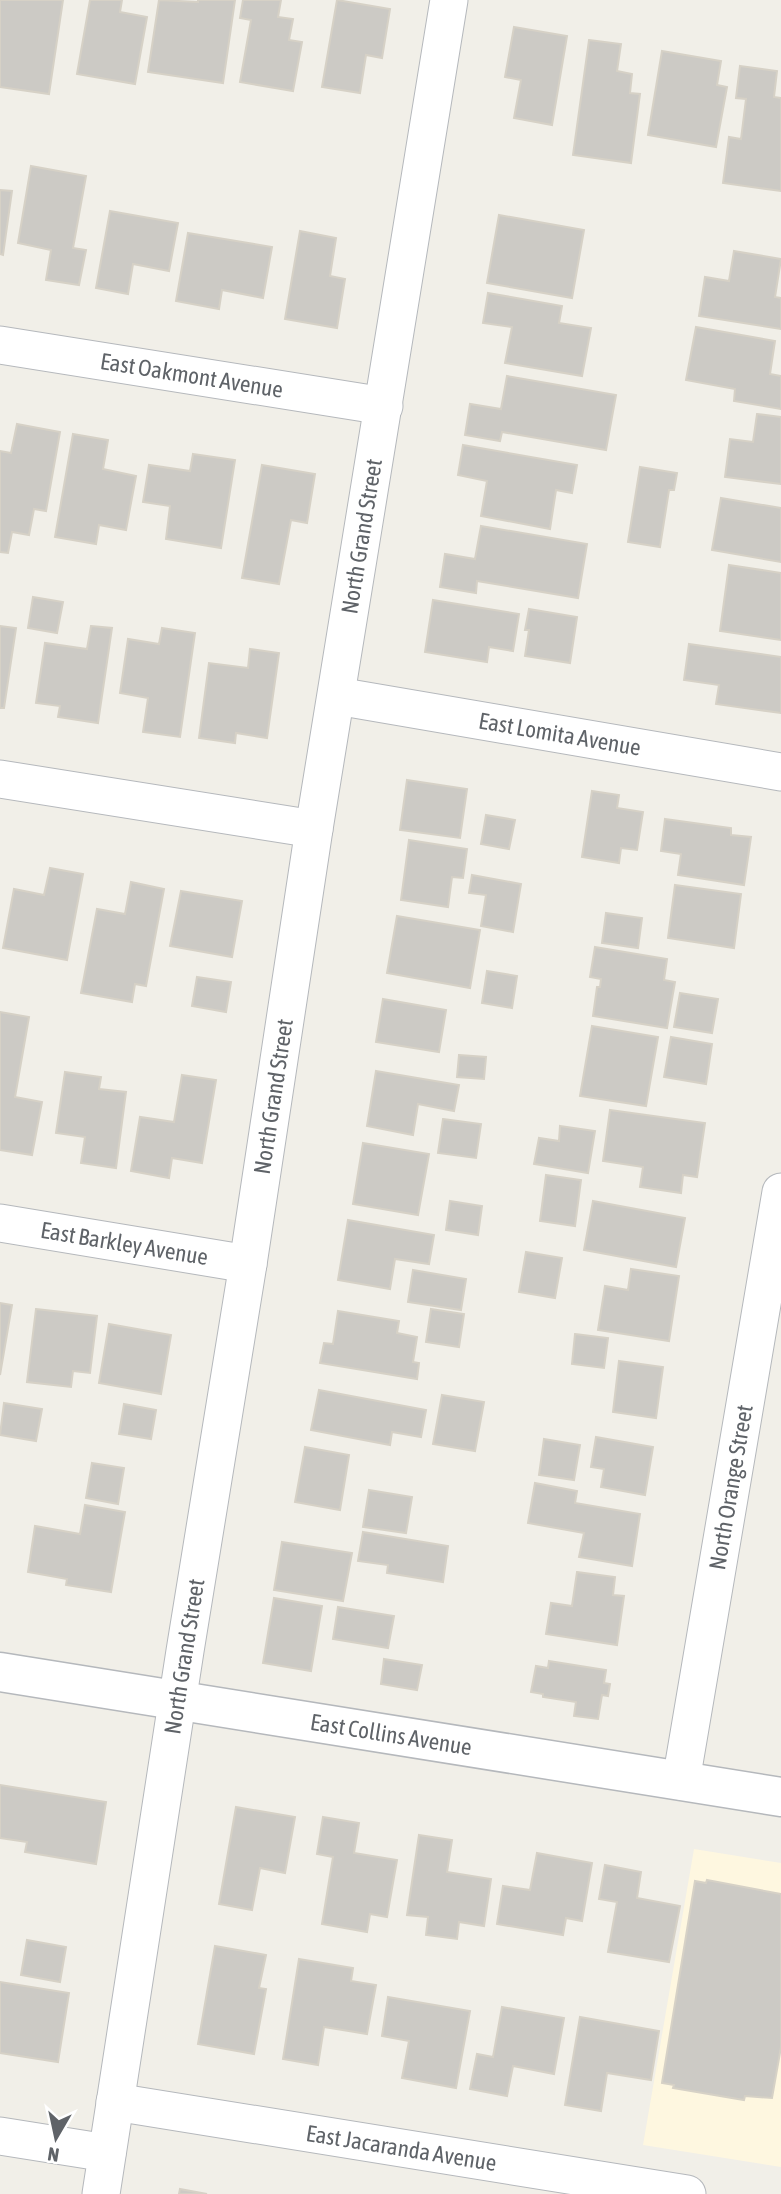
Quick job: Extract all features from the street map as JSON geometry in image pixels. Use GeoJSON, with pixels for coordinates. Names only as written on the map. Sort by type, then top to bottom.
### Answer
{"type":"FeatureCollection","features":[{"type":"Feature","properties":{"kind":"street","name":"North Grand Street"},"geometry":{"type":"LineString","coordinates":[[101,2194],[314,829],[449,0]]}},
{"type":"Feature","properties":{"kind":"street","name":"East Oakmont Avenue"},"geometry":{"type":"LineString","coordinates":[[0,345],[384,406]]}},
{"type":"Feature","properties":{"kind":"street","name":"East Lomita Avenue"},"geometry":{"type":"LineString","coordinates":[[337,696],[781,772]]}},
{"type":"Feature","properties":{"kind":"street"},"geometry":{"type":"LineString","coordinates":[[0,779],[314,829]]}},
{"type":"Feature","properties":{"kind":"street","name":"North Orange Street"},"geometry":{"type":"LineString","coordinates":[[681,1782],[781,1192]]}},
{"type":"Feature","properties":{"kind":"street","name":"East Barkley Avenue"},"geometry":{"type":"LineString","coordinates":[[0,1223],[248,1264]]}},
{"type":"Feature","properties":{"kind":"street","name":"East Collins Avenue"},"geometry":{"type":"LineString","coordinates":[[0,1672],[781,1797]]}},
{"type":"Feature","properties":{"kind":"street","name":"East Jacaranda Avenue"},"geometry":{"type":"LineString","coordinates":[[115,2102],[687,2194]]}},
{"type":"Feature","properties":{"kind":"street"},"geometry":{"type":"LineString","coordinates":[[0,2136],[107,2153]]}},
{"type":"Feature","properties":{"kind":"shaded area"},"geometry":{"type":"Polygon","coordinates":[[[694,1849],[781,1863],[781,2167],[643,2145],[694,1849]]]}},
{"type":"Feature","properties":{"kind":"building"},"geometry":{"type":"Polygon","coordinates":[[[0,0],[63,0],[49,94],[0,87],[0,0]]]}},
{"type":"Feature","properties":{"kind":"building"},"geometry":{"type":"Polygon","coordinates":[[[90,0],[122,0],[120,12],[147,17],[135,84],[77,74],[90,0]]]}},
{"type":"Feature","properties":{"kind":"building"},"geometry":{"type":"Polygon","coordinates":[[[159,0],[235,0],[223,83],[148,72],[159,0]]]}},
{"type":"Feature","properties":{"kind":"building"},"geometry":{"type":"Polygon","coordinates":[[[243,0],[281,0],[278,17],[293,19],[289,40],[302,42],[293,91],[240,82],[251,20],[240,18],[243,0]]]}},
{"type":"Feature","properties":{"kind":"building"},"geometry":{"type":"Polygon","coordinates":[[[337,0],[390,9],[382,58],[366,55],[360,93],[322,87],[337,0]]]}},
{"type":"Feature","properties":{"kind":"building"},"geometry":{"type":"Polygon","coordinates":[[[514,27],[567,36],[552,125],[514,118],[521,80],[505,77],[514,27]]]}},
{"type":"Feature","properties":{"kind":"building"},"geometry":{"type":"Polygon","coordinates":[[[589,40],[621,44],[617,71],[632,74],[630,93],[640,94],[631,163],[573,155],[589,40]]]}},
{"type":"Feature","properties":{"kind":"building"},"geometry":{"type":"Polygon","coordinates":[[[662,51],[721,61],[717,85],[727,87],[716,147],[648,135],[662,51]]]}},
{"type":"Feature","properties":{"kind":"building"},"geometry":{"type":"Polygon","coordinates":[[[740,66],[777,71],[774,97],[781,98],[781,191],[723,183],[729,137],[741,139],[746,99],[736,98],[740,66]]]}},
{"type":"Feature","properties":{"kind":"building"},"geometry":{"type":"Polygon","coordinates":[[[31,166],[86,176],[73,248],[86,250],[79,285],[46,280],[51,250],[18,243],[31,166]]]}},
{"type":"Feature","properties":{"kind":"building"},"geometry":{"type":"Polygon","coordinates":[[[0,190],[12,191],[3,255],[0,254],[0,190]]]}},
{"type":"Feature","properties":{"kind":"building"},"geometry":{"type":"Polygon","coordinates":[[[110,211],[178,223],[169,271],[133,264],[128,294],[96,288],[110,211]]]}},
{"type":"Feature","properties":{"kind":"building"},"geometry":{"type":"Polygon","coordinates":[[[499,215],[584,230],[572,298],[487,283],[499,215]]]}},
{"type":"Feature","properties":{"kind":"building"},"geometry":{"type":"Polygon","coordinates":[[[300,231],[336,238],[330,276],[345,279],[337,328],[285,319],[300,231]]]}},
{"type":"Feature","properties":{"kind":"building"},"geometry":{"type":"Polygon","coordinates":[[[188,233],[272,247],[263,298],[222,290],[219,309],[176,301],[188,233]]]}},
{"type":"Feature","properties":{"kind":"building"},"geometry":{"type":"Polygon","coordinates":[[[734,251],[781,259],[775,297],[781,298],[781,329],[699,316],[705,277],[729,281],[734,251]]]}},
{"type":"Feature","properties":{"kind":"building"},"geometry":{"type":"Polygon","coordinates":[[[488,293],[562,306],[559,323],[591,328],[582,376],[505,363],[512,327],[483,323],[488,293]]]}},
{"type":"Feature","properties":{"kind":"building"},"geometry":{"type":"Polygon","coordinates":[[[696,327],[775,341],[770,374],[781,376],[781,409],[734,401],[735,389],[686,380],[696,327]]]}},
{"type":"Feature","properties":{"kind":"building"},"geometry":{"type":"Polygon","coordinates":[[[507,376],[616,395],[606,450],[502,432],[500,441],[465,435],[470,404],[501,409],[507,376]]]}},
{"type":"Feature","properties":{"kind":"building"},"geometry":{"type":"Polygon","coordinates":[[[757,414],[781,417],[781,484],[725,477],[730,439],[753,442],[757,414]]]}},
{"type":"Feature","properties":{"kind":"building"},"geometry":{"type":"Polygon","coordinates":[[[17,424],[60,432],[46,511],[34,509],[29,535],[12,532],[8,553],[0,552],[0,451],[11,453],[17,424]]]}},
{"type":"Feature","properties":{"kind":"building"},"geometry":{"type":"Polygon","coordinates":[[[73,434],[108,440],[103,469],[136,476],[126,530],[99,525],[96,544],[55,537],[73,434]]]}},
{"type":"Feature","properties":{"kind":"building"},"geometry":{"type":"Polygon","coordinates":[[[463,445],[577,465],[572,493],[556,490],[550,529],[481,516],[487,481],[458,475],[463,445]]]}},
{"type":"Feature","properties":{"kind":"building"},"geometry":{"type":"Polygon","coordinates":[[[193,454],[235,460],[221,548],[166,539],[170,506],[143,502],[149,465],[190,471],[193,454]]]}},
{"type":"Feature","properties":{"kind":"building"},"geometry":{"type":"Polygon","coordinates":[[[262,465],[315,474],[307,523],[291,520],[279,584],[242,578],[262,465]]]}},
{"type":"Feature","properties":{"kind":"building"},"geometry":{"type":"Polygon","coordinates":[[[640,467],[677,473],[674,490],[669,490],[660,547],[628,542],[640,467]]]}},
{"type":"Feature","properties":{"kind":"building"},"geometry":{"type":"Polygon","coordinates":[[[721,498],[781,508],[781,562],[712,550],[721,498]]]}},
{"type":"Feature","properties":{"kind":"building"},"geometry":{"type":"Polygon","coordinates":[[[481,526],[587,544],[578,598],[477,581],[476,593],[440,587],[445,554],[475,559],[481,526]]]}},
{"type":"Feature","properties":{"kind":"building"},"geometry":{"type":"Polygon","coordinates":[[[729,565],[781,573],[781,640],[720,631],[729,565]]]}},
{"type":"Feature","properties":{"kind":"building"},"geometry":{"type":"Polygon","coordinates":[[[33,597],[63,602],[57,633],[28,628],[33,597]]]}},
{"type":"Feature","properties":{"kind":"building"},"geometry":{"type":"Polygon","coordinates":[[[433,600],[519,614],[513,651],[489,647],[487,662],[425,652],[433,600]]]}},
{"type":"Feature","properties":{"kind":"building"},"geometry":{"type":"Polygon","coordinates":[[[529,609],[577,617],[570,663],[525,656],[529,630],[525,630],[529,609]]]}},
{"type":"Feature","properties":{"kind":"building"},"geometry":{"type":"Polygon","coordinates":[[[0,626],[16,628],[4,708],[0,708],[0,626]]]}},
{"type":"Feature","properties":{"kind":"building"},"geometry":{"type":"Polygon","coordinates":[[[91,626],[112,628],[98,723],[58,717],[60,706],[36,703],[45,643],[87,649],[91,626]]]}},
{"type":"Feature","properties":{"kind":"building"},"geometry":{"type":"Polygon","coordinates":[[[162,628],[195,633],[180,737],[143,732],[148,698],[120,693],[128,639],[159,644],[162,628]]]}},
{"type":"Feature","properties":{"kind":"building"},"geometry":{"type":"Polygon","coordinates":[[[689,644],[781,657],[781,713],[716,704],[719,685],[684,680],[689,644]]]}},
{"type":"Feature","properties":{"kind":"building"},"geometry":{"type":"Polygon","coordinates":[[[250,649],[279,653],[267,738],[236,733],[235,743],[199,738],[209,663],[248,668],[250,649]]]}},
{"type":"Feature","properties":{"kind":"building"},"geometry":{"type":"Polygon","coordinates":[[[407,780],[467,789],[460,838],[400,830],[407,780]]]}},
{"type":"Feature","properties":{"kind":"building"},"geometry":{"type":"Polygon","coordinates":[[[592,791],[619,795],[617,808],[643,812],[637,850],[621,848],[619,863],[582,857],[592,791]]]}},
{"type":"Feature","properties":{"kind":"building"},"geometry":{"type":"Polygon","coordinates":[[[486,815],[515,820],[509,849],[481,844],[486,815]]]}},
{"type":"Feature","properties":{"kind":"building"},"geometry":{"type":"Polygon","coordinates":[[[665,819],[731,828],[731,835],[751,837],[744,885],[678,875],[681,854],[661,851],[665,819]]]}},
{"type":"Feature","properties":{"kind":"building"},"geometry":{"type":"Polygon","coordinates":[[[409,840],[467,849],[463,878],[452,877],[448,907],[401,900],[409,840]]]}},
{"type":"Feature","properties":{"kind":"building"},"geometry":{"type":"Polygon","coordinates":[[[50,868],[83,874],[67,960],[3,948],[14,889],[44,895],[50,868]]]}},
{"type":"Feature","properties":{"kind":"building"},"geometry":{"type":"Polygon","coordinates":[[[472,875],[521,884],[513,932],[481,926],[486,895],[469,893],[472,875]]]}},
{"type":"Feature","properties":{"kind":"building"},"geometry":{"type":"Polygon","coordinates":[[[131,882],[164,889],[146,986],[135,984],[132,1002],[81,993],[97,909],[125,914],[131,882]]]}},
{"type":"Feature","properties":{"kind":"building"},"geometry":{"type":"Polygon","coordinates":[[[675,885],[741,894],[734,948],[668,938],[675,885]]]}},
{"type":"Feature","properties":{"kind":"building"},"geometry":{"type":"Polygon","coordinates":[[[181,891],[242,901],[232,957],[170,946],[181,891]]]}},
{"type":"Feature","properties":{"kind":"building"},"geometry":{"type":"Polygon","coordinates":[[[606,913],[642,918],[638,948],[602,943],[606,913]]]}},
{"type":"Feature","properties":{"kind":"building"},"geometry":{"type":"Polygon","coordinates":[[[397,916],[480,930],[470,988],[387,973],[397,916]]]}},
{"type":"Feature","properties":{"kind":"building"},"geometry":{"type":"Polygon","coordinates":[[[595,947],[667,959],[664,980],[675,982],[667,1028],[593,1016],[597,987],[600,987],[601,979],[590,977],[595,947]]]}},
{"type":"Feature","properties":{"kind":"building"},"geometry":{"type":"Polygon","coordinates":[[[487,971],[517,976],[512,1008],[482,1003],[487,971]]]}},
{"type":"Feature","properties":{"kind":"building"},"geometry":{"type":"Polygon","coordinates":[[[197,977],[231,982],[226,1012],[192,1006],[197,977]]]}},
{"type":"Feature","properties":{"kind":"building"},"geometry":{"type":"Polygon","coordinates":[[[680,993],[718,999],[712,1033],[674,1027],[680,993]]]}},
{"type":"Feature","properties":{"kind":"building"},"geometry":{"type":"Polygon","coordinates":[[[383,999],[446,1010],[439,1052],[376,1042],[383,999]]]}},
{"type":"Feature","properties":{"kind":"building"},"geometry":{"type":"Polygon","coordinates":[[[0,1012],[29,1017],[15,1097],[42,1102],[32,1155],[0,1150],[0,1012]]]}},
{"type":"Feature","properties":{"kind":"building"},"geometry":{"type":"Polygon","coordinates":[[[592,1026],[658,1037],[646,1106],[580,1096],[592,1026]]]}},
{"type":"Feature","properties":{"kind":"building"},"geometry":{"type":"Polygon","coordinates":[[[671,1037],[712,1044],[706,1084],[664,1077],[671,1037]]]}},
{"type":"Feature","properties":{"kind":"building"},"geometry":{"type":"Polygon","coordinates":[[[459,1055],[486,1057],[484,1079],[457,1077],[459,1055]]]}},
{"type":"Feature","properties":{"kind":"building"},"geometry":{"type":"Polygon","coordinates":[[[376,1071],[459,1085],[454,1111],[418,1104],[413,1135],[367,1126],[376,1071]]]}},
{"type":"Feature","properties":{"kind":"building"},"geometry":{"type":"Polygon","coordinates":[[[65,1072],[101,1077],[99,1089],[126,1092],[116,1168],[81,1163],[85,1137],[56,1133],[65,1072]]]}},
{"type":"Feature","properties":{"kind":"building"},"geometry":{"type":"Polygon","coordinates":[[[182,1075],[216,1080],[202,1163],[172,1158],[169,1178],[131,1171],[140,1117],[174,1122],[182,1075]]]}},
{"type":"Feature","properties":{"kind":"building"},"geometry":{"type":"Polygon","coordinates":[[[610,1110],[705,1123],[697,1177],[683,1175],[681,1193],[640,1187],[643,1167],[603,1161],[610,1110]]]}},
{"type":"Feature","properties":{"kind":"building"},"geometry":{"type":"Polygon","coordinates":[[[443,1119],[481,1124],[476,1158],[438,1153],[443,1119]]]}},
{"type":"Feature","properties":{"kind":"building"},"geometry":{"type":"Polygon","coordinates":[[[560,1126],[595,1131],[588,1173],[534,1164],[539,1138],[559,1141],[560,1126]]]}},
{"type":"Feature","properties":{"kind":"building"},"geometry":{"type":"Polygon","coordinates":[[[363,1143],[429,1154],[418,1215],[353,1204],[363,1143]]]}},
{"type":"Feature","properties":{"kind":"building"},"geometry":{"type":"Polygon","coordinates":[[[546,1175],[581,1180],[575,1226],[540,1221],[546,1175]]]}},
{"type":"Feature","properties":{"kind":"building"},"geometry":{"type":"Polygon","coordinates":[[[450,1201],[482,1206],[478,1235],[446,1230],[450,1201]]]}},
{"type":"Feature","properties":{"kind":"building"},"geometry":{"type":"Polygon","coordinates":[[[593,1201],[685,1218],[676,1267],[584,1250],[593,1201]]]}},
{"type":"Feature","properties":{"kind":"building"},"geometry":{"type":"Polygon","coordinates":[[[348,1220],[434,1235],[429,1264],[395,1259],[390,1289],[338,1280],[348,1220]]]}},
{"type":"Feature","properties":{"kind":"building"},"geometry":{"type":"Polygon","coordinates":[[[526,1252],[562,1258],[555,1298],[519,1292],[526,1252]]]}},
{"type":"Feature","properties":{"kind":"building"},"geometry":{"type":"Polygon","coordinates":[[[631,1269],[679,1276],[669,1341],[598,1330],[605,1286],[628,1290],[631,1269]]]}},
{"type":"Feature","properties":{"kind":"building"},"geometry":{"type":"Polygon","coordinates":[[[413,1270],[466,1279],[461,1310],[408,1302],[413,1270]]]}},
{"type":"Feature","properties":{"kind":"building"},"geometry":{"type":"Polygon","coordinates":[[[0,1303],[12,1305],[0,1375],[0,1303]]]}},
{"type":"Feature","properties":{"kind":"building"},"geometry":{"type":"Polygon","coordinates":[[[36,1309],[97,1316],[90,1373],[73,1371],[71,1387],[27,1382],[36,1309]]]}},
{"type":"Feature","properties":{"kind":"building"},"geometry":{"type":"Polygon","coordinates":[[[431,1309],[464,1314],[459,1347],[426,1342],[431,1309]]]}},
{"type":"Feature","properties":{"kind":"building"},"geometry":{"type":"Polygon","coordinates":[[[338,1311],[399,1321],[397,1333],[417,1337],[413,1362],[419,1363],[417,1379],[320,1363],[324,1343],[333,1344],[338,1311]]]}},
{"type":"Feature","properties":{"kind":"building"},"geometry":{"type":"Polygon","coordinates":[[[109,1324],[171,1335],[161,1394],[99,1383],[109,1324]]]}},
{"type":"Feature","properties":{"kind":"building"},"geometry":{"type":"Polygon","coordinates":[[[575,1334],[608,1338],[604,1368],[572,1364],[575,1334]]]}},
{"type":"Feature","properties":{"kind":"building"},"geometry":{"type":"Polygon","coordinates":[[[619,1361],[663,1367],[656,1418],[613,1412],[619,1361]]]}},
{"type":"Feature","properties":{"kind":"building"},"geometry":{"type":"Polygon","coordinates":[[[319,1390],[426,1410],[421,1437],[392,1432],[390,1445],[311,1430],[319,1390]]]}},
{"type":"Feature","properties":{"kind":"building"},"geometry":{"type":"Polygon","coordinates":[[[442,1395],[484,1402],[475,1451],[433,1444],[442,1395]]]}},
{"type":"Feature","properties":{"kind":"building"},"geometry":{"type":"Polygon","coordinates":[[[4,1403],[42,1409],[36,1441],[0,1435],[4,1403]]]}},
{"type":"Feature","properties":{"kind":"building"},"geometry":{"type":"Polygon","coordinates":[[[124,1404],[156,1410],[151,1439],[119,1434],[124,1404]]]}},
{"type":"Feature","properties":{"kind":"building"},"geometry":{"type":"Polygon","coordinates":[[[596,1437],[653,1447],[645,1495],[601,1487],[604,1469],[591,1467],[596,1437]]]}},
{"type":"Feature","properties":{"kind":"building"},"geometry":{"type":"Polygon","coordinates":[[[544,1439],[580,1445],[574,1480],[539,1475],[544,1439]]]}},
{"type":"Feature","properties":{"kind":"building"},"geometry":{"type":"Polygon","coordinates":[[[305,1447],[349,1455],[340,1510],[295,1502],[305,1447]]]}},
{"type":"Feature","properties":{"kind":"building"},"geometry":{"type":"Polygon","coordinates":[[[92,1463],[124,1468],[118,1504],[86,1498],[92,1463]]]}},
{"type":"Feature","properties":{"kind":"building"},"geometry":{"type":"Polygon","coordinates":[[[535,1483],[577,1491],[575,1503],[640,1514],[632,1566],[579,1557],[584,1533],[528,1523],[535,1483]]]}},
{"type":"Feature","properties":{"kind":"building"},"geometry":{"type":"Polygon","coordinates":[[[369,1490],[412,1497],[406,1533],[363,1527],[369,1490]]]}},
{"type":"Feature","properties":{"kind":"building"},"geometry":{"type":"Polygon","coordinates":[[[85,1505],[125,1512],[111,1592],[66,1585],[67,1579],[28,1572],[35,1526],[80,1534],[85,1505]]]}},
{"type":"Feature","properties":{"kind":"building"},"geometry":{"type":"Polygon","coordinates":[[[363,1532],[448,1546],[443,1582],[387,1573],[388,1565],[358,1561],[363,1532]]]}},
{"type":"Feature","properties":{"kind":"building"},"geometry":{"type":"Polygon","coordinates":[[[282,1542],[352,1553],[343,1601],[274,1590],[282,1542]]]}},
{"type":"Feature","properties":{"kind":"building"},"geometry":{"type":"Polygon","coordinates":[[[577,1572],[615,1577],[613,1595],[624,1596],[617,1645],[546,1634],[551,1603],[572,1606],[577,1572]]]}},
{"type":"Feature","properties":{"kind":"building"},"geometry":{"type":"Polygon","coordinates":[[[274,1598],[322,1606],[311,1671],[263,1663],[274,1598]]]}},
{"type":"Feature","properties":{"kind":"building"},"geometry":{"type":"Polygon","coordinates":[[[338,1607],[394,1616],[388,1648],[333,1639],[338,1607]]]}},
{"type":"Feature","properties":{"kind":"building"},"geometry":{"type":"Polygon","coordinates":[[[384,1659],[422,1665],[417,1690],[381,1684],[384,1659]]]}},
{"type":"Feature","properties":{"kind":"building"},"geometry":{"type":"Polygon","coordinates":[[[549,1661],[606,1670],[604,1683],[610,1684],[608,1696],[602,1695],[598,1719],[574,1716],[576,1702],[543,1697],[543,1694],[531,1692],[536,1666],[548,1668],[549,1661]]]}},
{"type":"Feature","properties":{"kind":"building"},"geometry":{"type":"Polygon","coordinates":[[[0,1785],[106,1802],[96,1864],[25,1852],[27,1842],[0,1838],[0,1785]]]}},
{"type":"Feature","properties":{"kind":"building"},"geometry":{"type":"Polygon","coordinates":[[[236,1807],[295,1817],[285,1873],[260,1868],[252,1910],[219,1904],[236,1807]]]}},
{"type":"Feature","properties":{"kind":"building"},"geometry":{"type":"Polygon","coordinates":[[[323,1817],[359,1823],[354,1853],[397,1860],[387,1917],[370,1914],[367,1932],[322,1924],[333,1857],[317,1854],[323,1817]]]}},
{"type":"Feature","properties":{"kind":"building"},"geometry":{"type":"Polygon","coordinates":[[[419,1835],[452,1840],[447,1872],[491,1879],[484,1926],[459,1922],[457,1939],[426,1935],[428,1917],[407,1915],[419,1835]]]}},
{"type":"Feature","properties":{"kind":"building"},"geometry":{"type":"Polygon","coordinates":[[[537,1853],[592,1863],[582,1921],[566,1918],[563,1935],[497,1924],[503,1886],[530,1890],[537,1853]]]}},
{"type":"Feature","properties":{"kind":"building"},"geometry":{"type":"Polygon","coordinates":[[[605,1865],[641,1872],[637,1898],[680,1906],[669,1962],[608,1952],[617,1902],[599,1899],[605,1865]]]}},
{"type":"Feature","properties":{"kind":"building"},"geometry":{"type":"Polygon","coordinates":[[[707,1880],[781,1894],[781,2047],[772,2098],[745,2096],[744,2100],[673,2088],[674,2085],[662,2083],[695,1881],[706,1883],[707,1880]]]}},
{"type":"Feature","properties":{"kind":"building"},"geometry":{"type":"Polygon","coordinates":[[[27,1940],[66,1947],[60,1982],[21,1975],[27,1940]]]}},
{"type":"Feature","properties":{"kind":"building"},"geometry":{"type":"Polygon","coordinates":[[[215,1946],[266,1955],[259,1988],[266,1989],[254,2054],[198,2044],[215,1946]]]}},
{"type":"Feature","properties":{"kind":"building"},"geometry":{"type":"Polygon","coordinates":[[[299,1959],[353,1968],[351,1981],[376,1985],[367,2034],[324,2027],[318,2065],[283,2059],[299,1959]]]}},
{"type":"Feature","properties":{"kind":"building"},"geometry":{"type":"Polygon","coordinates":[[[0,1982],[69,1993],[58,2062],[0,2053],[0,1982]]]}},
{"type":"Feature","properties":{"kind":"building"},"geometry":{"type":"Polygon","coordinates":[[[388,1997],[470,2011],[456,2088],[402,2078],[409,2041],[382,2036],[388,1997]]]}},
{"type":"Feature","properties":{"kind":"building"},"geometry":{"type":"Polygon","coordinates":[[[502,2007],[564,2018],[554,2074],[513,2066],[507,2096],[470,2089],[477,2054],[493,2057],[502,2007]]]}},
{"type":"Feature","properties":{"kind":"building"},"geometry":{"type":"Polygon","coordinates":[[[580,2017],[659,2031],[651,2080],[607,2073],[601,2111],[565,2105],[580,2017]]]}},
{"type":"Feature","properties":{"kind":"building"},"geometry":{"type":"Polygon","coordinates":[[[180,2189],[207,2194],[179,2194],[180,2189]]]}}]}
